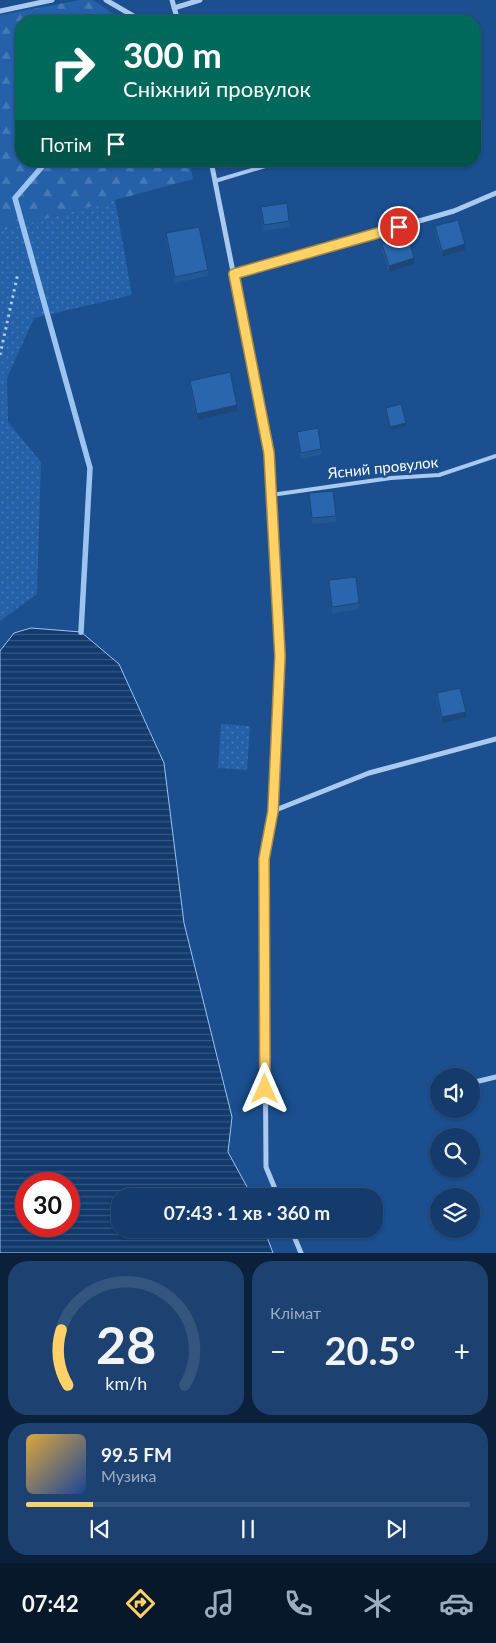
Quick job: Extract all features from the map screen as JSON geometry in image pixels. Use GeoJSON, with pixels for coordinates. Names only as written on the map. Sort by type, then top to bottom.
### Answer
{"type":"FeatureCollection","features":[{"type":"Feature","properties":{"kind":"street"},"geometry":{"type":"LineString","coordinates":[[0,11],[52,0]]}},
{"type":"Feature","properties":{"kind":"street"},"geometry":{"type":"LineString","coordinates":[[106,0],[132,15]]}},
{"type":"Feature","properties":{"kind":"street"},"geometry":{"type":"LineString","coordinates":[[172,0],[176,15]]}},
{"type":"Feature","properties":{"kind":"street"},"geometry":{"type":"LineString","coordinates":[[174,8],[200,0]]}},
{"type":"Feature","properties":{"kind":"street"},"geometry":{"type":"LineString","coordinates":[[212,167],[269,453],[280,656],[273,811],[264,859],[266,1167],[275,1188]]}},
{"type":"Feature","properties":{"kind":"street"},"geometry":{"type":"LineString","coordinates":[[234,274],[454,212],[496,192]]}},
{"type":"Feature","properties":{"kind":"street"},"geometry":{"type":"LineString","coordinates":[[273,811],[369,773],[496,739]]}},
{"type":"Feature","properties":{"kind":"street"},"geometry":{"type":"LineString","coordinates":[[480,1081],[496,1077]]}},
{"type":"Feature","properties":{"kind":"street"},"geometry":{"type":"LineString","coordinates":[[295,1238],[301,1253]]}},
{"type":"Feature","properties":{"kind":"lane"},"geometry":{"type":"LineString","coordinates":[[215,181],[262,167]]}},
{"type":"Feature","properties":{"kind":"lane","name":"Ясний провулок"},"geometry":{"type":"LineString","coordinates":[[271,495],[391,478],[439,475],[496,456]]}},
{"type":"Feature","properties":{"kind":"path"},"geometry":{"type":"LineString","coordinates":[[0,355],[18,273]]}},
{"type":"Feature","properties":{"kind":"green space"},"geometry":{"type":"Polygon","coordinates":[[[80,0],[93,0],[115,15],[15,15],[15,167],[190,167],[193,179],[0,231],[0,15],[80,0]]]}},
{"type":"Feature","properties":{"kind":"green space"},"geometry":{"type":"Polygon","coordinates":[[[115,200],[132,295],[34,318],[7,378],[8,422],[41,462],[37,594],[0,621],[0,231],[115,200]]]}},
{"type":"Feature","properties":{"kind":"green space"},"geometry":{"type":"Polygon","coordinates":[[[221,724],[250,726],[247,770],[218,768],[221,724]]]}},
{"type":"Feature","properties":{"kind":"shaded area"},"geometry":{"type":"Polygon","coordinates":[[[31,628],[81,632],[119,664],[164,763],[184,923],[232,1117],[228,1152],[248,1188],[111,1188],[111,1238],[267,1238],[273,1253],[0,1253],[0,651],[14,633],[31,628]]]}},
{"type":"Feature","properties":{"kind":"building"},"geometry":{"type":"Polygon","coordinates":[[[287,203],[289,221],[264,225],[261,207],[287,203]]]}},
{"type":"Feature","properties":{"kind":"building"},"geometry":{"type":"Polygon","coordinates":[[[458,220],[465,244],[442,251],[435,226],[458,220]]]}},
{"type":"Feature","properties":{"kind":"building"},"geometry":{"type":"Polygon","coordinates":[[[199,227],[208,270],[175,277],[166,233],[199,227]]]}},
{"type":"Feature","properties":{"kind":"building"},"geometry":{"type":"Polygon","coordinates":[[[408,236],[414,258],[389,266],[382,244],[408,236]]]}},
{"type":"Feature","properties":{"kind":"building"},"geometry":{"type":"Polygon","coordinates":[[[230,372],[237,405],[197,414],[190,381],[230,372]]]}},
{"type":"Feature","properties":{"kind":"building"},"geometry":{"type":"Polygon","coordinates":[[[401,404],[406,423],[390,427],[386,408],[401,404]]]}},
{"type":"Feature","properties":{"kind":"building"},"geometry":{"type":"Polygon","coordinates":[[[318,428],[321,449],[301,453],[297,432],[318,428]]]}},
{"type":"Feature","properties":{"kind":"building"},"geometry":{"type":"Polygon","coordinates":[[[333,491],[336,516],[312,518],[309,493],[333,491]]]}},
{"type":"Feature","properties":{"kind":"building"},"geometry":{"type":"Polygon","coordinates":[[[356,577],[359,603],[332,607],[329,580],[356,577]]]}},
{"type":"Feature","properties":{"kind":"building"},"geometry":{"type":"Polygon","coordinates":[[[460,688],[466,712],[442,717],[437,693],[460,688]]]}},
{"type":"Feature","properties":{"kind":"waterway"},"geometry":{"type":"LineString","coordinates":[[42,167],[15,198],[90,468],[81,632]]}},
{"type":"Feature","properties":{"kind":"route"},"geometry":{"type":"LineString","coordinates":[[265,1089],[264,859],[273,811],[280,656],[269,453],[234,274],[399,227]]}}]}
